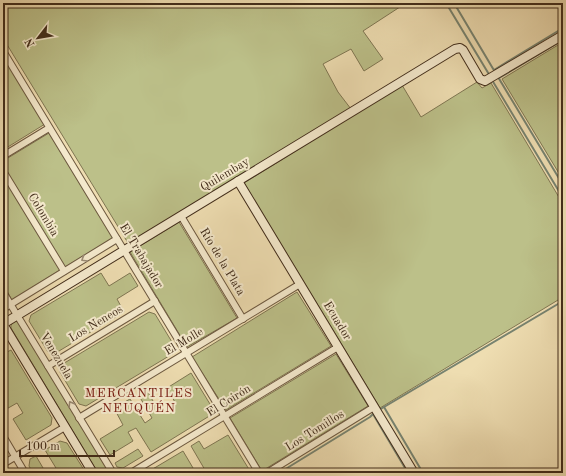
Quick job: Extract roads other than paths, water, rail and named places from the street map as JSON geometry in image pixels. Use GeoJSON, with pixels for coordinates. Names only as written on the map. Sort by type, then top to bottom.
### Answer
{"type":"FeatureCollection","features":[{"type":"Feature","properties":{"kind":"street","name":"Quilembay"},"geometry":{"type":"LineString","coordinates":[[3,324],[455,49],[460,48],[464,51],[480,79],[484,81],[563,35]]}},
{"type":"Feature","properties":{"kind":"street","name":"El Trabajador"},"geometry":{"type":"LineString","coordinates":[[3,51],[259,473]]}},
{"type":"Feature","properties":{"kind":"street"},"geometry":{"type":"LineString","coordinates":[[3,156],[50,128]]}},
{"type":"Feature","properties":{"kind":"street","name":"Colombia"},"geometry":{"type":"LineString","coordinates":[[3,171],[64,271]]}},
{"type":"Feature","properties":{"kind":"street","name":"Ecuador"},"geometry":{"type":"LineString","coordinates":[[238,181],[414,473]]}},
{"type":"Feature","properties":{"kind":"street","name":"Río de la Plata"},"geometry":{"type":"LineString","coordinates":[[181,216],[243,319]]}},
{"type":"Feature","properties":{"kind":"street"},"geometry":{"type":"LineString","coordinates":[[3,309],[117,239]]}},
{"type":"Feature","properties":{"kind":"street","name":"El Molle"},"geometry":{"type":"LineString","coordinates":[[79,418],[187,354],[300,284]]}},
{"type":"Feature","properties":{"kind":"street","name":"Venezuela"},"geometry":{"type":"LineString","coordinates":[[3,292],[113,473]]}},
{"type":"Feature","properties":{"kind":"street","name":"Los Neneos"},"geometry":{"type":"LineString","coordinates":[[48,366],[155,301]]}},
{"type":"Feature","properties":{"kind":"street"},"geometry":{"type":"LineString","coordinates":[[3,324],[94,473]]}},
{"type":"Feature","properties":{"kind":"street","name":"El Coirón"},"geometry":{"type":"LineString","coordinates":[[131,473],[338,347]]}},
{"type":"Feature","properties":{"kind":"street","name":"Los Tomillos"},"geometry":{"type":"LineString","coordinates":[[267,473],[374,407]]}},
{"type":"Feature","properties":{"kind":"street"},"geometry":{"type":"LineString","coordinates":[[3,464],[65,426]]}},
{"type":"Feature","properties":{"kind":"street"},"geometry":{"type":"LineString","coordinates":[[3,436],[25,473]]}},
{"type":"Feature","properties":{"kind":"waterway"},"geometry":{"type":"LineString","coordinates":[[446,3],[490,76]]}},
{"type":"Feature","properties":{"kind":"waterway"},"geometry":{"type":"LineString","coordinates":[[454,3],[495,72]]}},
{"type":"Feature","properties":{"kind":"waterway"},"geometry":{"type":"LineString","coordinates":[[494,70],[563,28]]}},
{"type":"Feature","properties":{"kind":"waterway"},"geometry":{"type":"LineString","coordinates":[[499,78],[563,40]]}},
{"type":"Feature","properties":{"kind":"waterway"},"geometry":{"type":"LineString","coordinates":[[498,77],[563,185]]}},
{"type":"Feature","properties":{"kind":"waterway"},"geometry":{"type":"LineString","coordinates":[[492,80],[563,198]]}},
{"type":"Feature","properties":{"kind":"waterway"},"geometry":{"type":"LineString","coordinates":[[379,410],[563,301]]}},
{"type":"Feature","properties":{"kind":"waterway"},"geometry":{"type":"LineString","coordinates":[[384,407],[423,473]]}},
{"type":"Feature","properties":{"kind":"waterway"},"geometry":{"type":"LineString","coordinates":[[279,473],[370,417],[374,413]]}},
{"type":"Feature","properties":{"kind":"waterway"},"geometry":{"type":"LineString","coordinates":[[373,414],[408,473]]}},
{"type":"Feature","properties":{"kind":"district","name":"MERCANTILES NEUQUÉN"},"geometry":{"type":"Point","coordinates":[139,400]}}]}
